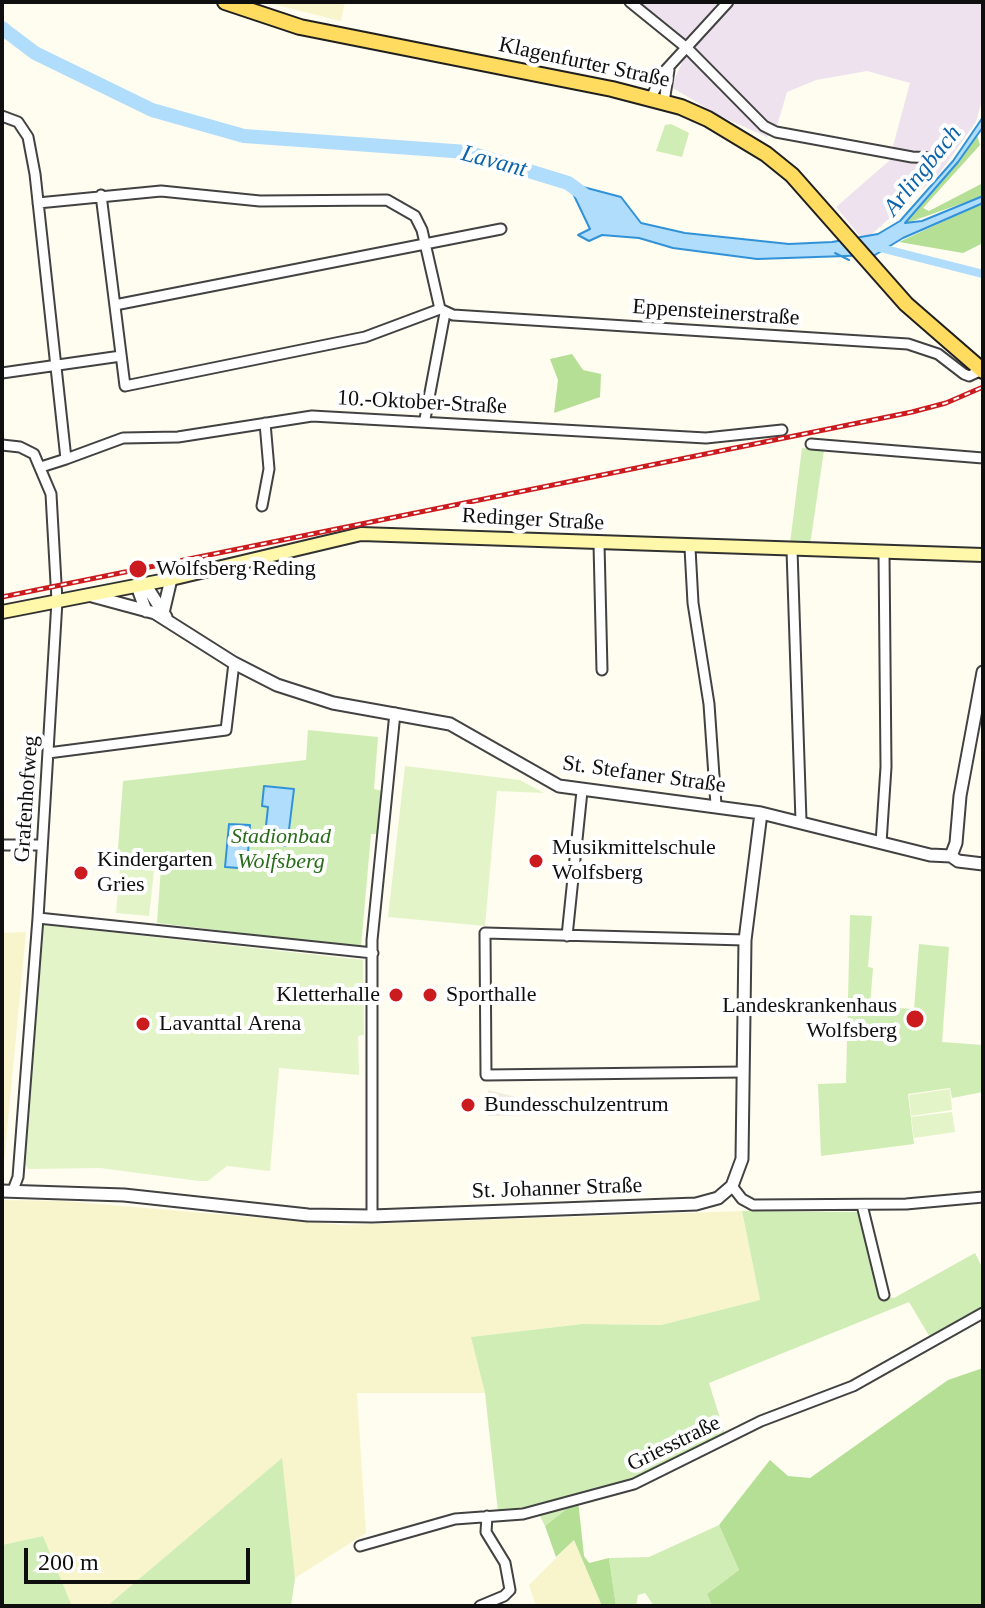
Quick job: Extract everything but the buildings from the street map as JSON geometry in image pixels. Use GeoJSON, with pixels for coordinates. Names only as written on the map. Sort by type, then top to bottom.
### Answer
{"type":"FeatureCollection","features":[{"type":"Feature","properties":{"kind":"main road","name":"Klagenfurter Straße"},"geometry":{"type":"LineString","coordinates":[[225,2],[300,27],[658,100],[708,119],[766,154],[804,187],[906,304],[982,370]]}},
{"type":"Feature","properties":{"kind":"main road","name":"Redinger Straße"},"geometry":{"type":"LineString","coordinates":[[88,595],[171,579],[361,534],[408,533],[690,548],[983,555]]}},
{"type":"Feature","properties":{"kind":"main road","name":"St. Stefaner Straße"},"geometry":{"type":"LineString","coordinates":[[2,612],[88,595]]}},
{"type":"Feature","properties":{"kind":"street"},"geometry":{"type":"LineString","coordinates":[[630,2],[688,49],[764,126],[776,132],[912,157],[936,158]]}},
{"type":"Feature","properties":{"kind":"street"},"geometry":{"type":"LineString","coordinates":[[658,100],[663,73],[728,2]]}},
{"type":"Feature","properties":{"kind":"street"},"geometry":{"type":"LineString","coordinates":[[2,116],[18,122],[28,137],[66,459]]}},
{"type":"Feature","properties":{"kind":"street"},"geometry":{"type":"LineString","coordinates":[[38,203],[161,191],[260,201],[387,200],[415,216],[442,311],[425,419]]}},
{"type":"Feature","properties":{"kind":"street"},"geometry":{"type":"LineString","coordinates":[[101,195],[125,386],[365,337],[442,311]]}},
{"type":"Feature","properties":{"kind":"street"},"geometry":{"type":"LineString","coordinates":[[115,305],[501,229]]}},
{"type":"Feature","properties":{"kind":"street","name":"Eppensteinerstraße"},"geometry":{"type":"LineString","coordinates":[[442,311],[908,344],[938,354],[969,376],[982,370]]}},
{"type":"Feature","properties":{"kind":"street"},"geometry":{"type":"LineString","coordinates":[[2,373],[121,356]]}},
{"type":"Feature","properties":{"kind":"street","name":"10.-Oktober-Straße"},"geometry":{"type":"LineString","coordinates":[[41,467],[123,438],[178,437],[312,416],[425,419],[706,438],[782,430]]}},
{"type":"Feature","properties":{"kind":"street"},"geometry":{"type":"LineString","coordinates":[[262,506],[269,469],[265,423]]}},
{"type":"Feature","properties":{"kind":"street"},"geometry":{"type":"LineString","coordinates":[[811,444],[983,458]]}},
{"type":"Feature","properties":{"kind":"street"},"geometry":{"type":"LineString","coordinates":[[2,445],[27,449],[41,467]]}},
{"type":"Feature","properties":{"kind":"street","name":"Grafenhofweg"},"geometry":{"type":"LineString","coordinates":[[8,1190],[18,1177],[38,918],[57,601],[53,505],[41,467]]}},
{"type":"Feature","properties":{"kind":"street"},"geometry":{"type":"LineString","coordinates":[[599,544],[602,670]]}},
{"type":"Feature","properties":{"kind":"street"},"geometry":{"type":"LineString","coordinates":[[690,548],[693,603],[709,704],[716,805]]}},
{"type":"Feature","properties":{"kind":"street"},"geometry":{"type":"LineString","coordinates":[[792,550],[801,821]]}},
{"type":"Feature","properties":{"kind":"street"},"geometry":{"type":"LineString","coordinates":[[881,843],[886,767],[884,553]]}},
{"type":"Feature","properties":{"kind":"street"},"geometry":{"type":"LineString","coordinates":[[167,618],[171,579]]}},
{"type":"Feature","properties":{"kind":"street"},"geometry":{"type":"LineString","coordinates":[[141,585],[146,611]]}},
{"type":"Feature","properties":{"kind":"street","name":"St. Stefaner Straße"},"geometry":{"type":"LineString","coordinates":[[141,585],[167,618]]}},
{"type":"Feature","properties":{"kind":"street","name":"St. Stefaner Straße"},"geometry":{"type":"LineString","coordinates":[[88,595],[167,618],[234,663],[277,685],[333,703],[450,724],[546,781],[582,791],[716,805],[761,813],[941,857],[951,856],[958,861],[983,864]]}},
{"type":"Feature","properties":{"kind":"street"},"geometry":{"type":"LineString","coordinates":[[48,753],[226,730],[234,663]]}},
{"type":"Feature","properties":{"kind":"street"},"geometry":{"type":"LineString","coordinates":[[951,856],[956,843],[960,796],[983,672]]}},
{"type":"Feature","properties":{"kind":"street"},"geometry":{"type":"LineString","coordinates":[[372,1216],[373,953],[395,713]]}},
{"type":"Feature","properties":{"kind":"street"},"geometry":{"type":"LineString","coordinates":[[567,936],[582,791]]}},
{"type":"Feature","properties":{"kind":"street"},"geometry":{"type":"LineString","coordinates":[[761,813],[745,940],[742,1159],[732,1186],[742,1199],[753,1205],[862,1205],[983,1197]]}},
{"type":"Feature","properties":{"kind":"street"},"geometry":{"type":"LineString","coordinates":[[2,845],[42,845]]}},
{"type":"Feature","properties":{"kind":"street"},"geometry":{"type":"LineString","coordinates":[[38,918],[373,953]]}},
{"type":"Feature","properties":{"kind":"street"},"geometry":{"type":"LineString","coordinates":[[743,1072],[486,1075],[485,933],[745,940]]}},
{"type":"Feature","properties":{"kind":"street","name":"St. Johanner Straße"},"geometry":{"type":"LineString","coordinates":[[8,1190],[124,1195],[308,1215],[372,1216],[696,1204],[718,1198],[732,1186]]}},
{"type":"Feature","properties":{"kind":"street"},"geometry":{"type":"LineString","coordinates":[[862,1205],[884,1295]]}},
{"type":"Feature","properties":{"kind":"street","name":"Griesstraße"},"geometry":{"type":"LineString","coordinates":[[360,1546],[455,1519],[523,1514],[634,1484],[761,1421],[853,1386],[983,1313]]}},
{"type":"Feature","properties":{"kind":"street"},"geometry":{"type":"LineString","coordinates":[[480,1606],[504,1596],[510,1590],[505,1563],[486,1532],[487,1516]]}},
{"type":"Feature","properties":{"kind":"shaded area"},"geometry":{"type":"Polygon","coordinates":[[[264,2],[345,2],[341,21],[264,2]]]}},
{"type":"Feature","properties":{"kind":"shaded area"},"geometry":{"type":"Polygon","coordinates":[[[630,2],[983,2],[983,97],[976,122],[938,175],[864,241],[836,207],[889,161],[910,83],[867,71],[816,80],[787,92],[776,129],[767,137],[720,116],[671,87],[688,49],[630,2]]]}},
{"type":"Feature","properties":{"kind":"shaded area"},"geometry":{"type":"Polygon","coordinates":[[[26,932],[3,1173],[2,1174],[2,933],[26,932]]]}},
{"type":"Feature","properties":{"kind":"shaded area"},"geometry":{"type":"Polygon","coordinates":[[[488,1090],[536,1102],[536,1115],[488,1116],[488,1090]]]}},
{"type":"Feature","properties":{"kind":"shaded area"},"geometry":{"type":"Polygon","coordinates":[[[2,1200],[64,1201],[344,1225],[742,1211],[760,1300],[661,1325],[582,1324],[472,1337],[485,1393],[357,1393],[366,1533],[295,1578],[281,1459],[107,1606],[72,1606],[43,1536],[2,1545],[2,1200]]]}},
{"type":"Feature","properties":{"kind":"shaded area"},"geometry":{"type":"Polygon","coordinates":[[[574,1540],[602,1606],[536,1606],[529,1585],[574,1540]]]}},
{"type":"Feature","properties":{"kind":"green space"},"geometry":{"type":"Polygon","coordinates":[[[671,124],[689,133],[682,157],[656,151],[665,125],[671,124]]]}},
{"type":"Feature","properties":{"kind":"green space"},"geometry":{"type":"Polygon","coordinates":[[[977,135],[980,145],[923,208],[929,211],[983,183],[983,196],[904,224],[977,135]]]}},
{"type":"Feature","properties":{"kind":"green space"},"geometry":{"type":"Polygon","coordinates":[[[983,203],[983,243],[963,253],[899,242],[983,203]]]}},
{"type":"Feature","properties":{"kind":"green space"},"geometry":{"type":"Polygon","coordinates":[[[572,354],[583,370],[601,374],[600,397],[554,413],[558,380],[550,359],[572,354]]]}},
{"type":"Feature","properties":{"kind":"green space"},"geometry":{"type":"Polygon","coordinates":[[[802,448],[824,450],[810,545],[790,543],[802,448]]]}},
{"type":"Feature","properties":{"kind":"green space","name":"Stadionbad Wolfsberg"},"geometry":{"type":"Polygon","coordinates":[[[308,730],[378,737],[374,789],[382,791],[378,834],[371,834],[361,947],[157,923],[161,867],[117,862],[123,781],[306,760],[308,730]]]}},
{"type":"Feature","properties":{"kind":"green space"},"geometry":{"type":"Polygon","coordinates":[[[405,766],[520,780],[544,793],[497,791],[485,926],[388,917],[405,766]]]}},
{"type":"Feature","properties":{"kind":"green space"},"geometry":{"type":"Polygon","coordinates":[[[120,868],[154,871],[149,916],[116,913],[120,868]]]}},
{"type":"Feature","properties":{"kind":"green space"},"geometry":{"type":"Polygon","coordinates":[[[850,915],[872,916],[868,967],[873,968],[870,1006],[914,1009],[919,944],[949,947],[942,1042],[983,1045],[983,1092],[952,1098],[950,1088],[908,1094],[914,1144],[821,1156],[818,1084],[846,1083],[850,915]]]}},
{"type":"Feature","properties":{"kind":"green space","name":"Lavanttal Arena"},"geometry":{"type":"Polygon","coordinates":[[[44,925],[363,960],[364,1035],[358,1036],[359,1075],[279,1068],[270,1171],[227,1166],[208,1181],[199,1181],[100,1168],[28,1169],[24,1161],[44,925]]]}},
{"type":"Feature","properties":{"kind":"green space"},"geometry":{"type":"Polygon","coordinates":[[[950,1089],[952,1110],[911,1116],[909,1095],[950,1089]]]}},
{"type":"Feature","properties":{"kind":"green space"},"geometry":{"type":"Polygon","coordinates":[[[952,1112],[955,1132],[914,1138],[911,1117],[952,1112]]]}},
{"type":"Feature","properties":{"kind":"green space"},"geometry":{"type":"Polygon","coordinates":[[[742,1211],[859,1212],[882,1296],[894,1298],[975,1253],[983,1269],[983,1306],[931,1339],[909,1302],[709,1383],[725,1434],[611,1489],[578,1500],[545,1526],[536,1508],[498,1512],[485,1393],[471,1337],[582,1324],[661,1325],[760,1300],[742,1211]]]}},
{"type":"Feature","properties":{"kind":"green space"},"geometry":{"type":"Polygon","coordinates":[[[983,1368],[983,1606],[712,1606],[707,1594],[739,1570],[719,1525],[770,1460],[788,1476],[810,1478],[948,1380],[983,1368]]]}},
{"type":"Feature","properties":{"kind":"green space"},"geometry":{"type":"Polygon","coordinates":[[[282,1458],[295,1578],[291,1606],[107,1606],[282,1458]]]}},
{"type":"Feature","properties":{"kind":"green space"},"geometry":{"type":"Polygon","coordinates":[[[578,1500],[584,1556],[589,1563],[609,1558],[616,1606],[602,1606],[574,1540],[556,1557],[545,1526],[578,1500]]]}},
{"type":"Feature","properties":{"kind":"green space"},"geometry":{"type":"Polygon","coordinates":[[[719,1525],[739,1570],[707,1594],[712,1606],[654,1606],[645,1593],[638,1595],[636,1606],[616,1606],[609,1558],[649,1557],[719,1525]]]}},
{"type":"Feature","properties":{"kind":"green space"},"geometry":{"type":"Polygon","coordinates":[[[43,1536],[72,1606],[2,1606],[2,1545],[43,1536]]]}},
{"type":"Feature","properties":{"kind":"water"},"geometry":{"type":"Polygon","coordinates":[[[983,117],[983,127],[958,162],[905,223],[922,221],[983,196],[983,203],[903,238],[875,255],[757,259],[673,248],[639,238],[602,235],[589,241],[578,235],[590,229],[568,183],[621,197],[641,223],[685,233],[789,244],[832,242],[878,234],[900,221],[953,161],[983,117]]]}},
{"type":"Feature","properties":{"kind":"water"},"geometry":{"type":"Polygon","coordinates":[[[264,786],[294,789],[287,846],[264,844],[268,807],[262,806],[264,786]]]}},
{"type":"Feature","properties":{"kind":"water"},"geometry":{"type":"Polygon","coordinates":[[[229,824],[250,825],[248,853],[253,854],[252,869],[225,867],[229,824]]]}},
{"type":"Feature","properties":{"kind":"waterway","name":"Lavant"},"geometry":{"type":"LineString","coordinates":[[2,28],[35,53],[152,110],[244,136],[467,152],[568,183],[583,194]]}},
{"type":"Feature","properties":{"kind":"waterway"},"geometry":{"type":"LineString","coordinates":[[873,246],[983,274]]}},
{"type":"Feature","properties":{"kind":"waterway"},"geometry":{"type":"LineString","coordinates":[[835,253],[849,260]]}},
{"type":"Feature","properties":{"kind":"railway"},"geometry":{"type":"LineString","coordinates":[[2,597],[912,412],[946,403],[983,387]]}},
{"type":"Feature","properties":{"kind":"place","name":"Wolfsberg Reding"},"geometry":{"type":"Point","coordinates":[138,569]}},
{"type":"Feature","properties":{"kind":"place","name":"Musikmittelschule Wolfsberg"},"geometry":{"type":"Point","coordinates":[536,861]}},
{"type":"Feature","properties":{"kind":"place","name":"Kindergarten Gries"},"geometry":{"type":"Point","coordinates":[81,873]}},
{"type":"Feature","properties":{"kind":"place","name":"Kletterhalle"},"geometry":{"type":"Point","coordinates":[396,995]}},
{"type":"Feature","properties":{"kind":"place","name":"Sporthalle"},"geometry":{"type":"Point","coordinates":[430,995]}},
{"type":"Feature","properties":{"kind":"place","name":"Landeskrankenhaus Wolfsberg"},"geometry":{"type":"Point","coordinates":[915,1019]}},
{"type":"Feature","properties":{"kind":"place","name":"Lavanttal Arena"},"geometry":{"type":"Point","coordinates":[143,1024]}},
{"type":"Feature","properties":{"kind":"place","name":"Bundesschulzentrum"},"geometry":{"type":"Point","coordinates":[468,1105]}},
{"type":"Feature","properties":{"kind":"water label","name":"Arlingbach"},"geometry":{"type":"Point","coordinates":[923,171]}}]}
